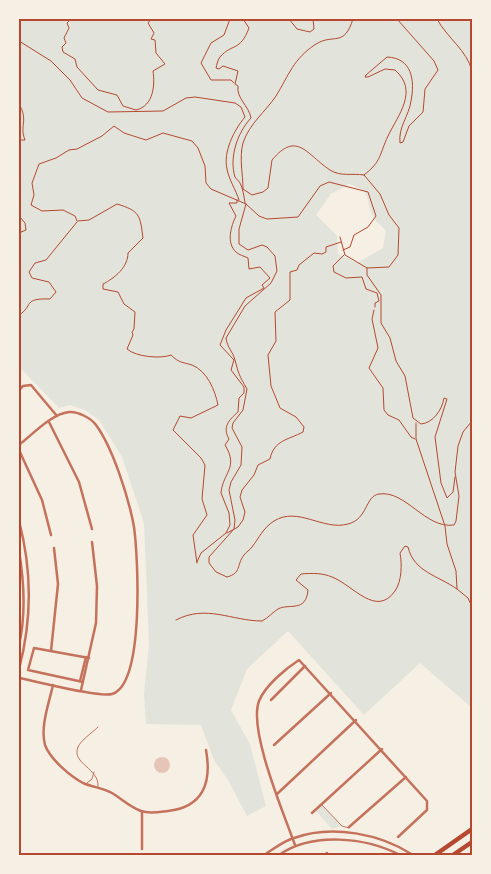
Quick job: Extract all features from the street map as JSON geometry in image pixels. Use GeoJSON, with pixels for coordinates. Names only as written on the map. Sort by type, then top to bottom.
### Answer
{"type":"FeatureCollection","features":[{"type":"Feature","properties":{"kind":"highway"},"geometry":{"type":"LineString","coordinates":[[435,855],[472,829]]}},
{"type":"Feature","properties":{"kind":"highway"},"geometry":{"type":"LineString","coordinates":[[453,855],[472,842]]}},
{"type":"Feature","properties":{"kind":"street"},"geometry":{"type":"LineString","coordinates":[[19,390],[23,386],[31,385],[57,416]]}},
{"type":"Feature","properties":{"kind":"street"},"geometry":{"type":"LineString","coordinates":[[19,445],[57,416],[71,412],[84,416],[95,424],[116,464],[126,495],[137,551],[135,644],[128,676],[123,686],[112,694],[19,678]]}},
{"type":"Feature","properties":{"kind":"street"},"geometry":{"type":"LineString","coordinates":[[49,422],[78,482],[92,530]]}},
{"type":"Feature","properties":{"kind":"street"},"geometry":{"type":"LineString","coordinates":[[19,450],[42,500],[51,535]]}},
{"type":"Feature","properties":{"kind":"street"},"geometry":{"type":"LineString","coordinates":[[19,521],[30,580],[26,643],[19,669]]}},
{"type":"Feature","properties":{"kind":"street"},"geometry":{"type":"LineString","coordinates":[[81,690],[96,623],[97,586],[92,542]]}},
{"type":"Feature","properties":{"kind":"street"},"geometry":{"type":"LineString","coordinates":[[51,651],[58,584],[54,548]]}},
{"type":"Feature","properties":{"kind":"street"},"geometry":{"type":"LineString","coordinates":[[19,551],[23,615],[19,646]]}},
{"type":"Feature","properties":{"kind":"street"},"geometry":{"type":"LineString","coordinates":[[82,682],[28,670],[34,648],[87,658]]}},
{"type":"Feature","properties":{"kind":"street"},"geometry":{"type":"LineString","coordinates":[[295,845],[258,734],[256,716],[262,694],[298,660],[356,720],[427,801],[427,809],[398,837]]}},
{"type":"Feature","properties":{"kind":"street"},"geometry":{"type":"LineString","coordinates":[[271,700],[305,666]]}},
{"type":"Feature","properties":{"kind":"street"},"geometry":{"type":"LineString","coordinates":[[53,685],[44,732],[46,746],[69,773],[86,784],[98,788],[142,812],[180,810],[193,804],[202,794],[208,775],[206,750]]}},
{"type":"Feature","properties":{"kind":"street"},"geometry":{"type":"LineString","coordinates":[[274,746],[330,693]]}},
{"type":"Feature","properties":{"kind":"street"},"geometry":{"type":"LineString","coordinates":[[278,794],[356,720]]}},
{"type":"Feature","properties":{"kind":"street"},"geometry":{"type":"LineString","coordinates":[[312,813],[382,749]]}},
{"type":"Feature","properties":{"kind":"street"},"geometry":{"type":"LineString","coordinates":[[349,828],[406,777]]}},
{"type":"Feature","properties":{"kind":"street"},"geometry":{"type":"LineString","coordinates":[[142,812],[142,849]]}},
{"type":"Feature","properties":{"kind":"street"},"geometry":{"type":"LineString","coordinates":[[264,855],[292,838],[314,833],[344,833],[367,836],[401,848],[413,855]]}},
{"type":"Feature","properties":{"kind":"street"},"geometry":{"type":"LineString","coordinates":[[279,855],[295,845],[322,840],[367,843],[400,855]]}},
{"type":"Feature","properties":{"kind":"lane"},"geometry":{"type":"LineString","coordinates":[[98,727],[78,746],[77,752],[82,762],[94,772],[98,788]]}},
{"type":"Feature","properties":{"kind":"lane"},"geometry":{"type":"LineString","coordinates":[[86,784],[92,779],[94,772]]}},
{"type":"Feature","properties":{"kind":"lane"},"geometry":{"type":"LineString","coordinates":[[321,804],[342,826],[349,828]]}},
{"type":"Feature","properties":{"kind":"path"},"geometry":{"type":"LineString","coordinates":[[69,19],[71,19],[67,23],[69,28],[64,35],[66,43],[62,47],[63,52],[75,59],[76,67],[98,90],[117,95],[123,106],[136,110],[143,107],[152,96],[156,81],[153,71],[165,64],[156,53],[155,40],[151,39],[154,33],[149,25],[151,19]]}},
{"type":"Feature","properties":{"kind":"path"},"geometry":{"type":"LineString","coordinates":[[230,19],[224,35],[210,45],[201,63],[211,80],[231,80],[238,86],[238,94],[248,107],[251,118],[244,125],[237,139],[233,165],[235,177],[241,185],[246,203],[239,229],[239,244],[248,250],[262,245],[267,247],[275,256],[277,263],[275,279],[245,306],[226,338],[229,349],[235,359],[236,371],[247,389],[242,410],[233,423],[232,428],[242,447],[242,457],[229,490],[234,527],[209,557],[211,567],[227,577],[239,570],[245,553],[253,546],[267,526],[275,520],[293,515],[339,525],[348,524],[364,514],[372,497],[377,494],[403,500],[418,513],[445,526],[454,525],[460,490],[455,476]]}},
{"type":"Feature","properties":{"kind":"path"},"geometry":{"type":"LineString","coordinates":[[235,84],[237,70],[223,66],[218,69],[216,66],[218,59],[226,51],[240,46],[249,28],[243,19]]}},
{"type":"Feature","properties":{"kind":"path"},"geometry":{"type":"LineString","coordinates":[[289,19],[297,29],[310,32],[314,29],[313,19]]}},
{"type":"Feature","properties":{"kind":"path"},"geometry":{"type":"LineString","coordinates":[[353,19],[350,29],[343,37],[315,45],[295,62],[277,95],[248,131],[241,154],[242,189],[252,195],[263,192],[268,188],[272,160],[288,147],[298,146],[306,150],[330,170],[342,175],[364,175],[377,165],[389,134],[404,110],[406,97],[403,80],[395,70],[386,69],[368,77],[365,76],[387,57],[402,60],[408,66],[411,73],[411,103],[400,131],[400,143],[403,142],[409,126],[423,112],[425,89],[438,70],[434,61],[397,19]]}},
{"type":"Feature","properties":{"kind":"path"},"geometry":{"type":"LineString","coordinates":[[437,19],[443,31],[462,50],[472,71]]}},
{"type":"Feature","properties":{"kind":"path"},"geometry":{"type":"LineString","coordinates":[[19,41],[51,61],[70,80],[82,98],[108,112],[163,111],[186,98],[195,97],[235,103],[240,107],[245,117],[232,139],[226,159],[227,170],[238,200]]}},
{"type":"Feature","properties":{"kind":"path"},"geometry":{"type":"LineString","coordinates":[[472,92],[472,110]]}},
{"type":"Feature","properties":{"kind":"path"},"geometry":{"type":"LineString","coordinates":[[19,104],[24,116],[22,128],[26,140],[19,140]]}},
{"type":"Feature","properties":{"kind":"path"},"geometry":{"type":"LineString","coordinates":[[472,123],[472,138]]}},
{"type":"Feature","properties":{"kind":"path"},"geometry":{"type":"LineString","coordinates":[[77,221],[75,216],[64,210],[42,211],[32,205],[34,195],[32,182],[36,169],[39,164],[102,136],[114,126],[124,133],[146,140],[163,133],[192,141],[198,148],[205,166],[206,183],[212,189],[246,203],[259,216],[267,219],[298,217],[320,186],[328,182],[368,192],[376,216],[368,227],[354,235],[350,247],[343,250]]}},
{"type":"Feature","properties":{"kind":"path"},"geometry":{"type":"LineString","coordinates":[[340,237],[345,255],[368,268],[384,268],[394,262],[398,255],[399,228],[389,215],[380,194],[364,175]]}},
{"type":"Feature","properties":{"kind":"path"},"geometry":{"type":"LineString","coordinates":[[226,533],[230,520],[221,493],[231,460],[225,445],[229,440],[226,427],[228,421],[238,412],[239,398],[245,389],[231,370],[234,360],[220,345],[226,330],[246,298],[264,288],[262,285],[270,278],[263,269],[249,269],[248,258],[235,252],[231,244],[230,229],[236,216],[229,203],[237,203],[238,200]]}},
{"type":"Feature","properties":{"kind":"path"},"geometry":{"type":"LineString","coordinates":[[19,315],[27,304],[36,298],[50,299],[56,292],[49,282],[32,278],[29,272],[35,262],[46,260],[77,221],[88,220],[117,204],[132,209],[140,217],[144,238],[128,253],[128,261],[114,279],[103,284],[102,289],[118,292],[124,304],[136,312],[133,335],[127,349],[131,352],[152,356],[166,357],[171,355],[179,363],[193,366],[202,371],[216,395],[218,405],[191,418],[180,416],[173,430],[201,458],[205,465],[202,499],[207,515],[193,535],[197,563],[203,551],[234,527],[238,527],[244,516],[240,497],[242,490],[254,475],[258,466],[270,459],[275,446],[280,441],[303,432],[304,427],[296,417],[280,408],[271,386],[268,355],[276,341],[275,312],[290,300],[290,272],[297,270],[299,265],[314,253],[322,254],[326,252],[326,247],[341,242]]}},
{"type":"Feature","properties":{"kind":"path"},"geometry":{"type":"LineString","coordinates":[[19,216],[25,223],[26,230],[19,233]]}},
{"type":"Feature","properties":{"kind":"path"},"geometry":{"type":"LineString","coordinates":[[345,255],[334,266],[334,272],[346,278],[362,277],[366,290],[377,293],[379,301],[375,303],[375,307]]}},
{"type":"Feature","properties":{"kind":"path"},"geometry":{"type":"LineString","coordinates":[[368,268],[367,275],[381,295],[381,322],[390,338],[396,361],[405,376],[410,412],[416,422],[416,439],[424,470],[429,478],[445,526],[447,544],[456,571],[457,589]]}},
{"type":"Feature","properties":{"kind":"path"},"geometry":{"type":"LineString","coordinates":[[374,310],[372,320],[378,348],[369,368],[383,388],[384,410],[388,416],[399,420],[411,437],[416,439]]}},
{"type":"Feature","properties":{"kind":"path"},"geometry":{"type":"LineString","coordinates":[[416,422],[426,424],[434,418],[442,406],[444,398],[447,399],[435,437],[441,483],[447,498],[453,492],[461,436],[472,421],[472,410]]}},
{"type":"Feature","properties":{"kind":"path"},"geometry":{"type":"LineString","coordinates":[[176,620],[198,612],[262,621],[278,609],[298,605],[305,600],[308,590],[296,580],[301,574],[322,574],[332,577],[356,593],[370,600],[380,602],[391,597],[398,587],[402,562],[400,553],[405,546],[408,547],[410,558],[417,567],[457,589],[468,598],[472,607]]}},
{"type":"Feature","properties":{"kind":"shaded area"},"geometry":{"type":"Polygon","coordinates":[[[19,19],[472,19],[472,708],[420,663],[364,715],[288,631],[247,669],[231,710],[250,744],[266,806],[247,816],[228,780],[214,760],[201,725],[146,724],[144,694],[149,644],[144,523],[122,457],[99,420],[85,410],[70,405],[59,408],[19,367],[19,19]],[[349,184],[331,194],[316,215],[337,236],[338,254],[357,263],[383,248],[386,231],[373,217],[365,193],[349,184]]]}},
{"type":"Feature","properties":{"kind":"shaded area"},"geometry":{"type":"Polygon","coordinates":[[[321,804],[342,826],[332,829],[315,810],[321,804]]]}},
{"type":"Feature","properties":{"kind":"building"},"geometry":{"type":"Polygon","coordinates":[[[159,757],[165,757],[170,762],[168,771],[159,773],[154,768],[154,762],[159,757]]]}}]}
